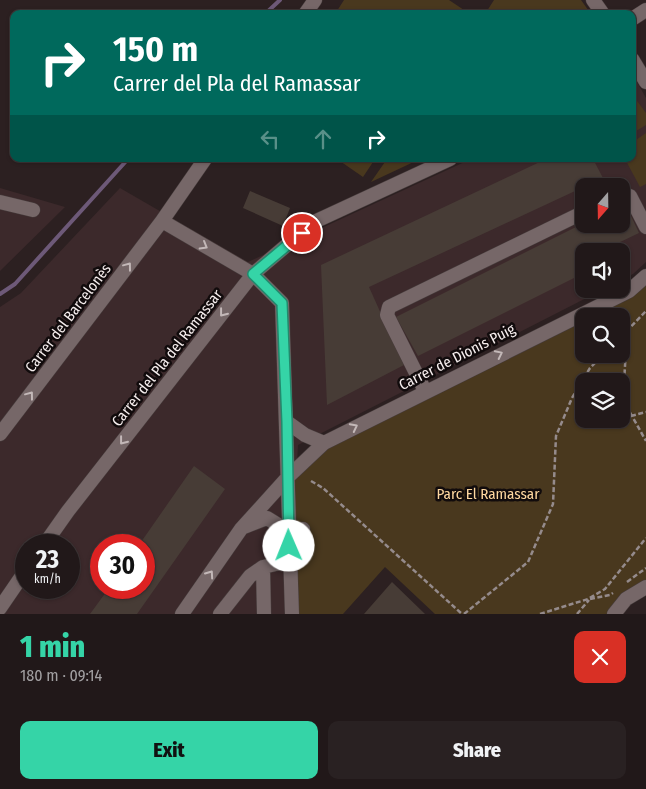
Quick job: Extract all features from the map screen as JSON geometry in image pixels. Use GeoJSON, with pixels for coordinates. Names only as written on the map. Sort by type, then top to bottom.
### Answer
{"type":"FeatureCollection","features":[{"type":"Feature","properties":{"kind":"street"},"geometry":{"type":"LineString","coordinates":[[592,0],[600,10]]}},
{"type":"Feature","properties":{"kind":"street"},"geometry":{"type":"LineString","coordinates":[[636,66],[646,82]]}},
{"type":"Feature","properties":{"kind":"street","name":"Carrer del Barcelonès"},"geometry":{"type":"LineString","coordinates":[[0,434],[162,221],[203,162]]}},
{"type":"Feature","properties":{"kind":"street","name":"Carrer del Pla del Ramassar"},"geometry":{"type":"LineString","coordinates":[[52,534],[68,510],[253,274],[314,222],[444,162]]}},
{"type":"Feature","properties":{"kind":"street"},"geometry":{"type":"LineString","coordinates":[[630,196],[646,227]]}},
{"type":"Feature","properties":{"kind":"street"},"geometry":{"type":"LineString","coordinates":[[0,202],[33,210]]}},
{"type":"Feature","properties":{"kind":"street"},"geometry":{"type":"LineString","coordinates":[[425,391],[387,315],[389,307],[575,216]]}},
{"type":"Feature","properties":{"kind":"street"},"geometry":{"type":"LineString","coordinates":[[162,221],[253,274],[282,303],[292,614]]}},
{"type":"Feature","properties":{"kind":"street","name":"Carrer de Dionis Puig"},"geometry":{"type":"LineString","coordinates":[[182,614],[241,529],[288,477],[324,443],[629,291],[646,276]]}},
{"type":"Feature","properties":{"kind":"street"},"geometry":{"type":"LineString","coordinates":[[287,422],[305,435],[324,443]]}},
{"type":"Feature","properties":{"kind":"street"},"geometry":{"type":"LineString","coordinates":[[241,529],[267,518],[288,531],[303,529]]}},
{"type":"Feature","properties":{"kind":"street"},"geometry":{"type":"LineString","coordinates":[[224,611],[250,576],[263,567],[289,561]]}},
{"type":"Feature","properties":{"kind":"street"},"geometry":{"type":"LineString","coordinates":[[263,567],[264,614]]}},
{"type":"Feature","properties":{"kind":"street"},"geometry":{"type":"LineString","coordinates":[[0,608],[15,586]]}},
{"type":"Feature","properties":{"kind":"street"},"geometry":{"type":"LineString","coordinates":[[614,614],[626,599],[646,587]]}},
{"type":"Feature","properties":{"kind":"path"},"geometry":{"type":"LineString","coordinates":[[630,328],[646,311]]}},
{"type":"Feature","properties":{"kind":"path"},"geometry":{"type":"LineString","coordinates":[[311,481],[323,488],[463,614],[528,562],[553,504],[556,436],[572,398],[595,363]]}},
{"type":"Feature","properties":{"kind":"path"},"geometry":{"type":"LineString","coordinates":[[625,363],[623,400],[646,441]]}},
{"type":"Feature","properties":{"kind":"path"},"geometry":{"type":"LineString","coordinates":[[631,416],[646,412]]}},
{"type":"Feature","properties":{"kind":"path"},"geometry":{"type":"LineString","coordinates":[[540,614],[591,597],[605,589],[646,538]]}},
{"type":"Feature","properties":{"kind":"path"},"geometry":{"type":"LineString","coordinates":[[577,614],[591,597]]}},
{"type":"Feature","properties":{"kind":"shaded area"},"geometry":{"type":"Polygon","coordinates":[[[636,80],[646,98],[646,262],[630,276],[630,243],[575,243],[575,298],[586,298],[298,445],[289,614],[0,614],[0,307],[21,293],[120,188],[248,262],[465,162],[636,162],[636,80]]]}},
{"type":"Feature","properties":{"kind":"shaded area"},"geometry":{"type":"Polygon","coordinates":[[[0,188],[65,207],[0,271],[0,188]]]}},
{"type":"Feature","properties":{"kind":"green space"},"geometry":{"type":"Polygon","coordinates":[[[344,0],[449,0],[464,10],[338,10],[344,0]]]}},
{"type":"Feature","properties":{"kind":"green space"},"geometry":{"type":"Polygon","coordinates":[[[494,0],[581,0],[588,10],[488,10],[494,0]]]}},
{"type":"Feature","properties":{"kind":"green space"},"geometry":{"type":"Polygon","coordinates":[[[636,99],[646,113],[646,125],[636,131],[636,99]]]}},
{"type":"Feature","properties":{"kind":"green space"},"geometry":{"type":"Polygon","coordinates":[[[646,133],[646,184],[640,187],[627,162],[636,162],[636,140],[646,133]]]}},
{"type":"Feature","properties":{"kind":"green space"},"geometry":{"type":"Polygon","coordinates":[[[341,162],[373,162],[363,177],[341,162]]]}},
{"type":"Feature","properties":{"kind":"green space"},"geometry":{"type":"Polygon","coordinates":[[[385,162],[414,162],[371,182],[385,162]]]}},
{"type":"Feature","properties":{"kind":"green space","name":"Parc El Ramassar"},"geometry":{"type":"Polygon","coordinates":[[[646,276],[646,587],[614,614],[435,614],[385,567],[343,614],[292,614],[288,477],[324,443],[575,313],[575,363],[630,363],[630,308],[584,308],[604,298],[630,298],[630,284],[646,276]]]}},
{"type":"Feature","properties":{"kind":"building"},"geometry":{"type":"Polygon","coordinates":[[[540,162],[595,162],[603,178],[575,178],[575,191],[369,287],[404,365],[327,405],[321,265],[540,162]]]}},
{"type":"Feature","properties":{"kind":"building"},"geometry":{"type":"Polygon","coordinates":[[[250,191],[290,208],[283,226],[243,208],[250,191]]]}},
{"type":"Feature","properties":{"kind":"building"},"geometry":{"type":"Polygon","coordinates":[[[630,214],[639,233],[618,243],[575,243],[575,278],[418,356],[396,317],[575,228],[575,233],[630,233],[630,214]]]}},
{"type":"Feature","properties":{"kind":"building"},"geometry":{"type":"Polygon","coordinates":[[[194,466],[225,489],[155,588],[155,534],[147,534],[194,466]]]}},
{"type":"Feature","properties":{"kind":"building"},"geometry":{"type":"Polygon","coordinates":[[[392,582],[425,614],[364,614],[392,582]]]}},
{"type":"Feature","properties":{"kind":"building"},"geometry":{"type":"Polygon","coordinates":[[[101,599],[148,599],[137,614],[90,614],[101,599]]]}},
{"type":"Feature","properties":{"kind":"waterway"},"geometry":{"type":"LineString","coordinates":[[269,10],[280,0]]}},
{"type":"Feature","properties":{"kind":"waterway"},"geometry":{"type":"LineString","coordinates":[[0,294],[15,284],[125,162]]}},
{"type":"Feature","properties":{"kind":"route"},"geometry":{"type":"LineString","coordinates":[[289,546],[287,422],[282,303],[253,274],[302,233]]}}]}
